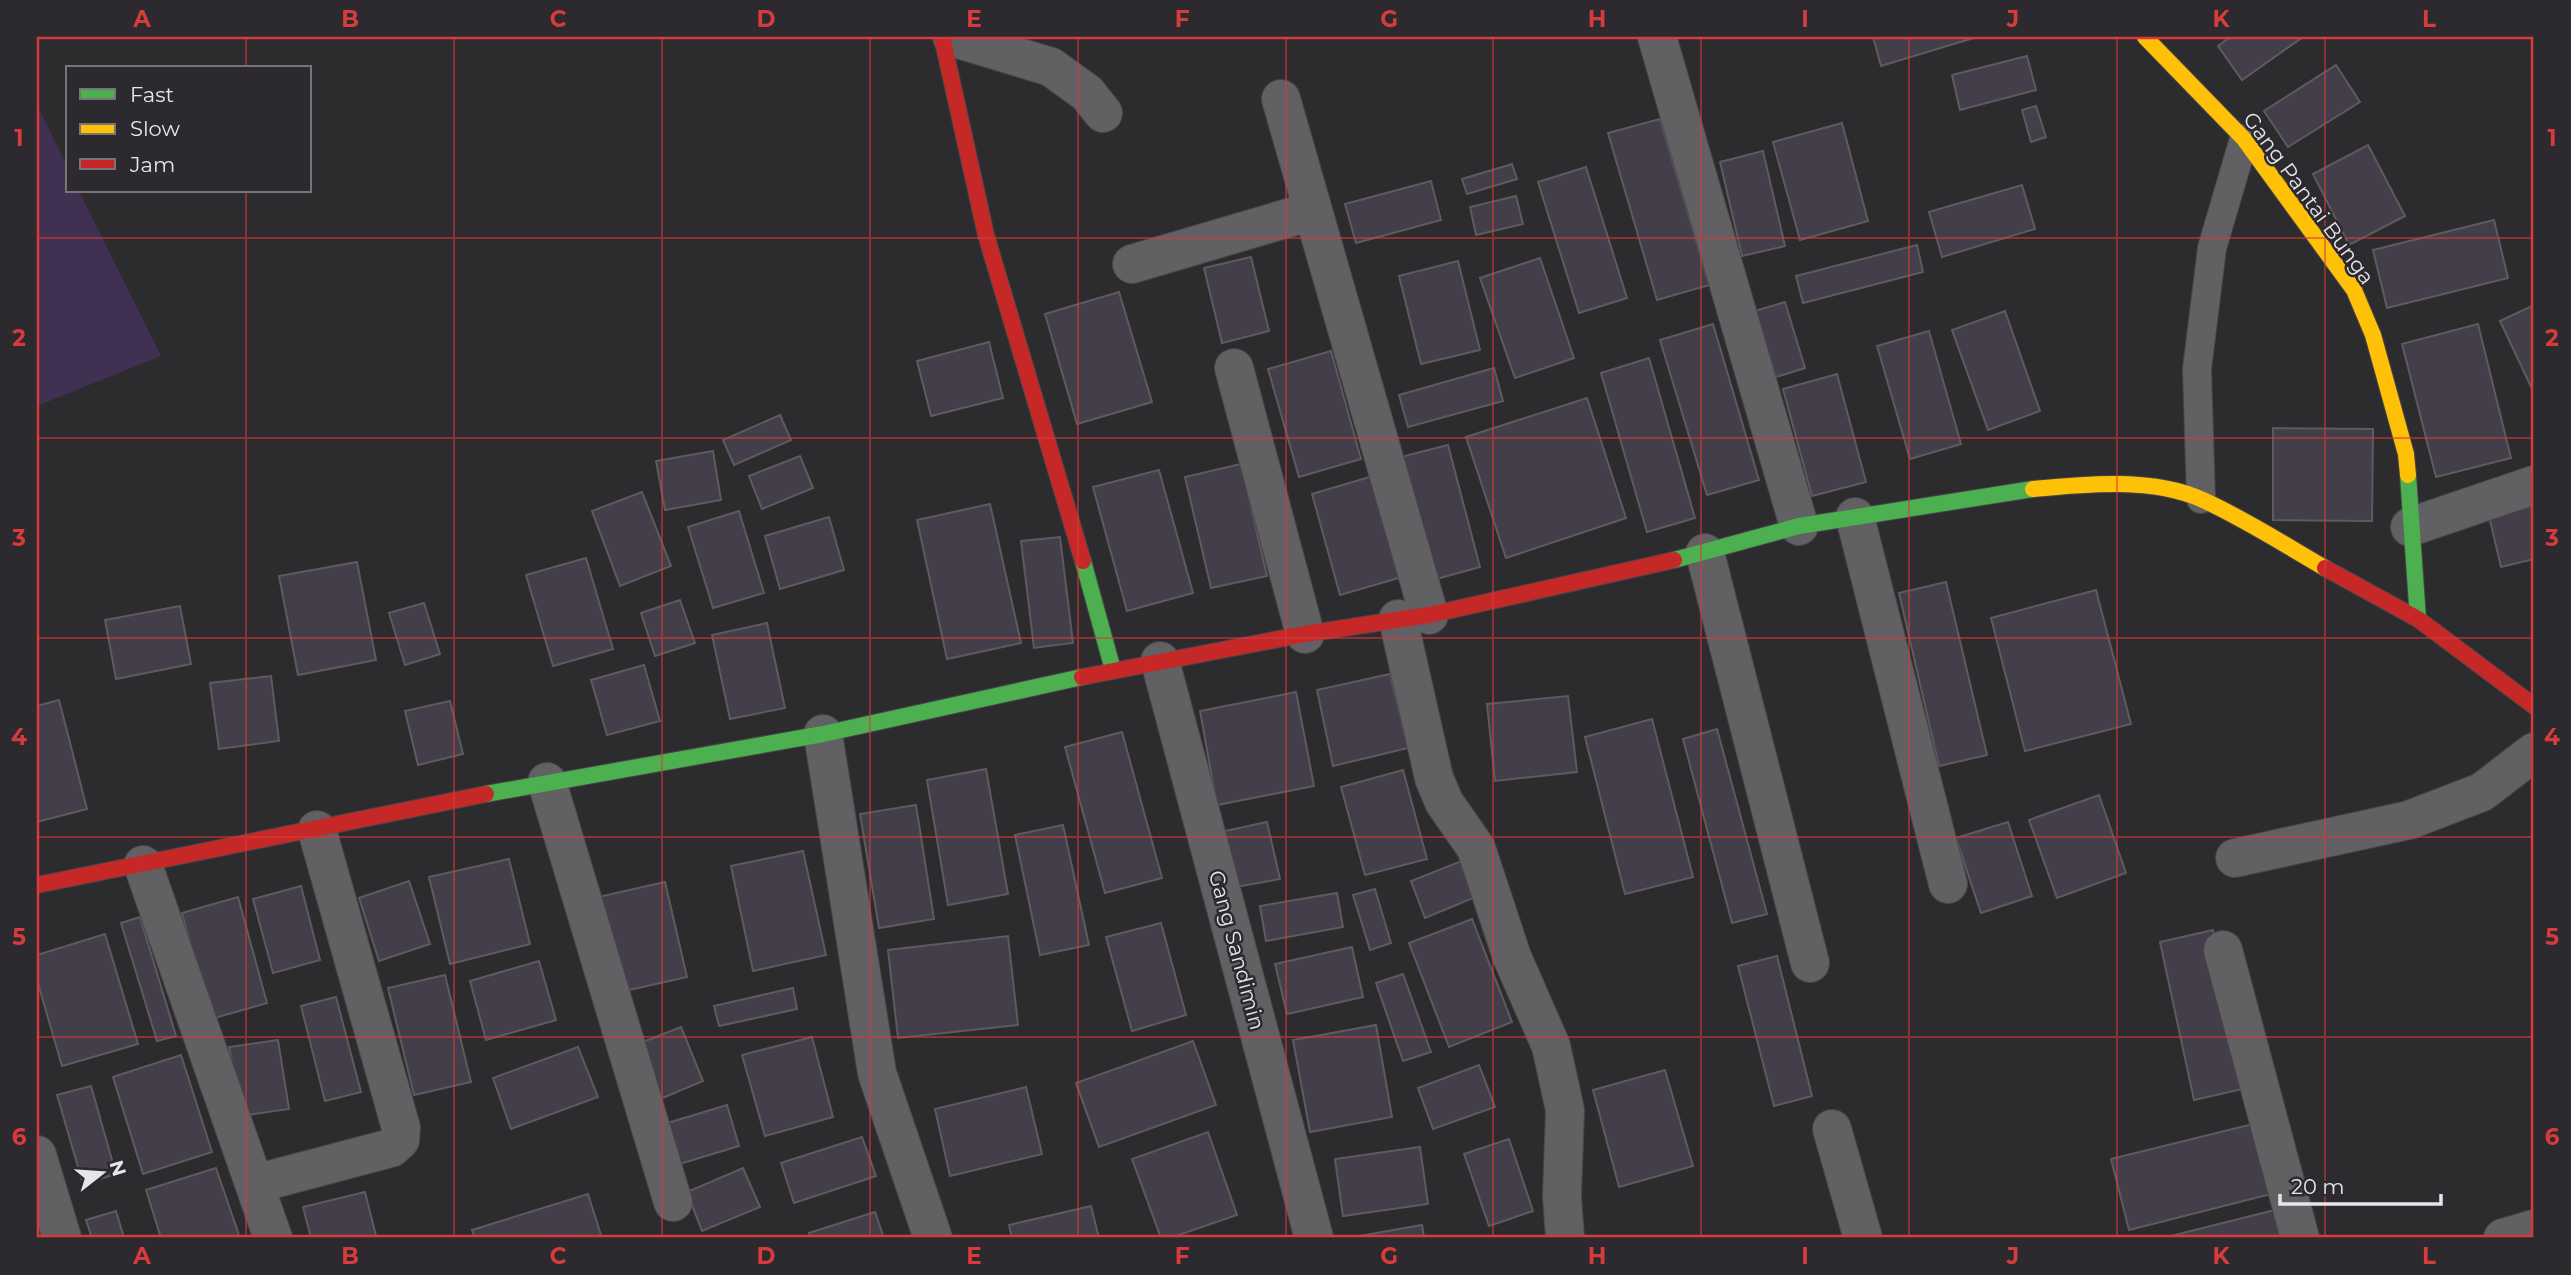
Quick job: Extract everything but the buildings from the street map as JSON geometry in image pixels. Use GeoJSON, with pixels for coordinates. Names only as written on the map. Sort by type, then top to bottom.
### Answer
{"type":"FeatureCollection","features":[{"type":"Feature","properties":{"kind":"main road"},"geometry":{"type":"LineString","coordinates":[[942,37],[986,234],[1113,670]]}},
{"type":"Feature","properties":{"kind":"main road","name":"Gang Pantai Bunga"},"geometry":{"type":"LineString","coordinates":[[2146,37],[2244,139],[2354,290],[2373,335],[2406,454],[2418,619]]}},
{"type":"Feature","properties":{"kind":"main road"},"geometry":{"type":"LineString","coordinates":[[37,885],[547,782],[823,734],[1113,670],[1413,617],[1705,553],[1799,526],[2011,491],[2099,483],[2163,489],[2201,499],[2418,619],[2534,706]]}},
{"type":"Feature","properties":{"kind":"street"},"geometry":{"type":"LineString","coordinates":[[952,37],[1051,67],[1087,93],[1103,113]]}},
{"type":"Feature","properties":{"kind":"street"},"geometry":{"type":"LineString","coordinates":[[1657,37],[1799,526]]}},
{"type":"Feature","properties":{"kind":"street"},"geometry":{"type":"LineString","coordinates":[[1281,99],[1312,211],[1413,617],[1434,778],[1444,802],[1476,848],[1512,957],[1550,1046],[1565,1110],[1562,1196],[1565,1238]]}},
{"type":"Feature","properties":{"kind":"street"},"geometry":{"type":"LineString","coordinates":[[1132,264],[1312,211]]}},
{"type":"Feature","properties":{"kind":"street"},"geometry":{"type":"LineString","coordinates":[[1234,368],[1305,634]]}},
{"type":"Feature","properties":{"kind":"street"},"geometry":{"type":"LineString","coordinates":[[2410,527],[2534,485]]}},
{"type":"Feature","properties":{"kind":"street"},"geometry":{"type":"LineString","coordinates":[[1855,517],[1948,884]]}},
{"type":"Feature","properties":{"kind":"street"},"geometry":{"type":"LineString","coordinates":[[1705,553],[1810,963]]}},
{"type":"Feature","properties":{"kind":"street","name":"Gang Sandimin"},"geometry":{"type":"LineString","coordinates":[[1160,662],[1314,1238]]}},
{"type":"Feature","properties":{"kind":"street"},"geometry":{"type":"LineString","coordinates":[[823,734],[877,1073],[933,1238]]}},
{"type":"Feature","properties":{"kind":"street"},"geometry":{"type":"LineString","coordinates":[[2235,858],[2409,820],[2482,792],[2534,752]]}},
{"type":"Feature","properties":{"kind":"street"},"geometry":{"type":"LineString","coordinates":[[547,782],[673,1202]]}},
{"type":"Feature","properties":{"kind":"street"},"geometry":{"type":"LineString","coordinates":[[255,1184],[391,1148],[400,1140],[401,1128],[317,830]]}},
{"type":"Feature","properties":{"kind":"street"},"geometry":{"type":"LineString","coordinates":[[143,865],[273,1238]]}},
{"type":"Feature","properties":{"kind":"street"},"geometry":{"type":"LineString","coordinates":[[2223,950],[2300,1238]]}},
{"type":"Feature","properties":{"kind":"street"},"geometry":{"type":"LineString","coordinates":[[1832,1129],[1863,1238]]}},
{"type":"Feature","properties":{"kind":"street"},"geometry":{"type":"LineString","coordinates":[[37,1155],[62,1238]]}},
{"type":"Feature","properties":{"kind":"street"},"geometry":{"type":"LineString","coordinates":[[2503,1238],[2534,1229]]}},
{"type":"Feature","properties":{"kind":"lane"},"geometry":{"type":"LineString","coordinates":[[2201,499],[2197,369],[2212,248],[2244,139]]}},
{"type":"Feature","properties":{"kind":"shaded area"},"geometry":{"type":"Polygon","coordinates":[[[37,105],[66,164],[66,192],[79,192],[161,356],[37,406],[37,105]]]}},
{"type":"Feature","properties":{"kind":"traffic: fast"},"geometry":{"type":"LineString","coordinates":[[2408,475],[2418,619]]}},
{"type":"Feature","properties":{"kind":"traffic: fast"},"geometry":{"type":"LineString","coordinates":[[1674,560],[1799,526],[2033,489]]}},
{"type":"Feature","properties":{"kind":"traffic: fast"},"geometry":{"type":"LineString","coordinates":[[1083,561],[1113,670]]}},
{"type":"Feature","properties":{"kind":"traffic: fast"},"geometry":{"type":"LineString","coordinates":[[486,794],[823,734],[1082,677]]}},
{"type":"Feature","properties":{"kind":"traffic: slow"},"geometry":{"type":"LineString","coordinates":[[2145,37],[2244,139],[2354,290],[2373,335],[2406,454],[2408,475]]}},
{"type":"Feature","properties":{"kind":"traffic: slow"},"geometry":{"type":"LineString","coordinates":[[2033,489],[2119,484],[2163,488],[2183,493],[2234,515],[2325,568]]}},
{"type":"Feature","properties":{"kind":"traffic: jam"},"geometry":{"type":"LineString","coordinates":[[942,37],[986,235],[1083,561]]}},
{"type":"Feature","properties":{"kind":"traffic: jam"},"geometry":{"type":"LineString","coordinates":[[1082,677],[1305,634],[1429,615],[1674,560]]}},
{"type":"Feature","properties":{"kind":"traffic: jam"},"geometry":{"type":"LineString","coordinates":[[2325,568],[2418,619],[2534,706]]}},
{"type":"Feature","properties":{"kind":"traffic: jam"},"geometry":{"type":"LineString","coordinates":[[37,885],[486,794]]}}]}
